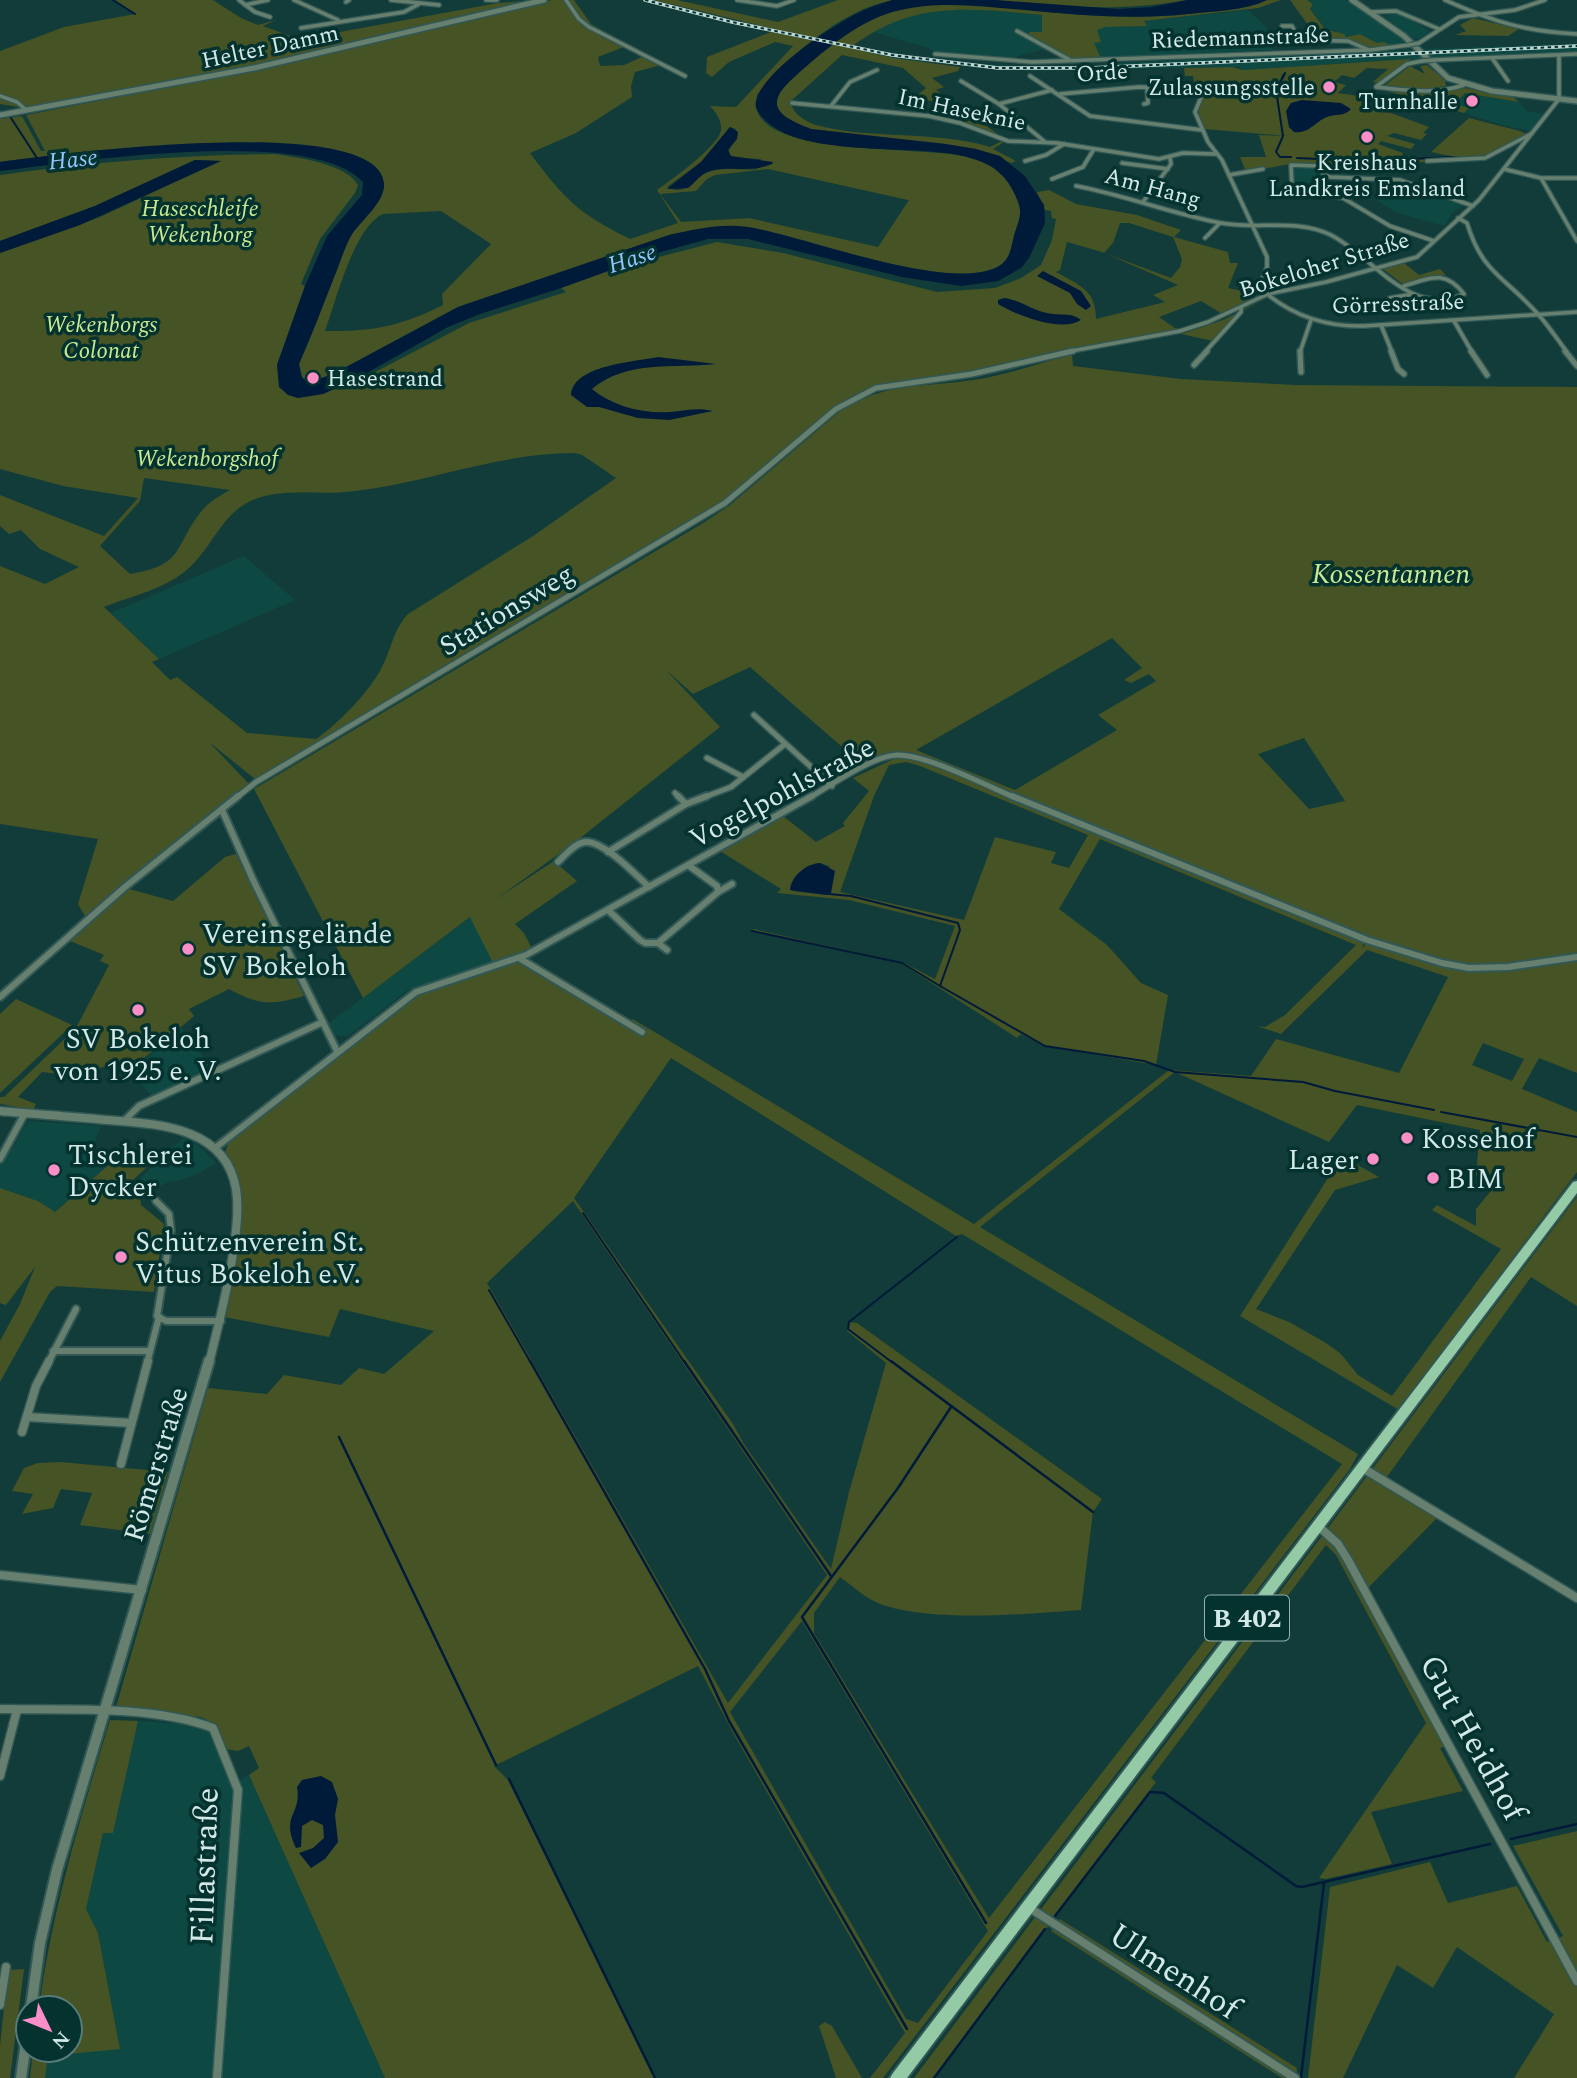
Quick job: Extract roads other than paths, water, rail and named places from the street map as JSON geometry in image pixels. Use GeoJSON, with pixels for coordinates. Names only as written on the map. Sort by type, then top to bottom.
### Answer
{"type":"FeatureCollection","features":[{"type":"Feature","properties":{"kind":"main road","name":"B 402"},"geometry":{"type":"LineString","coordinates":[[898,2078],[1577,1185]]}},
{"type":"Feature","properties":{"kind":"street"},"geometry":{"type":"LineString","coordinates":[[239,0],[270,18]]}},
{"type":"Feature","properties":{"kind":"street"},"geometry":{"type":"LineString","coordinates":[[245,5],[268,0]]}},
{"type":"Feature","properties":{"kind":"street"},"geometry":{"type":"LineString","coordinates":[[295,0],[340,20]]}},
{"type":"Feature","properties":{"kind":"street"},"geometry":{"type":"LineString","coordinates":[[391,0],[439,5]]}},
{"type":"Feature","properties":{"kind":"street"},"geometry":{"type":"LineString","coordinates":[[486,0],[498,0]]}},
{"type":"Feature","properties":{"kind":"street","name":"Helter Damm"},"geometry":{"type":"LineString","coordinates":[[0,115],[254,68],[544,0]]}},
{"type":"Feature","properties":{"kind":"street"},"geometry":{"type":"LineString","coordinates":[[566,0],[579,19],[589,27],[685,76]]}},
{"type":"Feature","properties":{"kind":"street"},"geometry":{"type":"LineString","coordinates":[[737,0],[782,5],[794,0]]}},
{"type":"Feature","properties":{"kind":"street"},"geometry":{"type":"LineString","coordinates":[[1352,0],[1411,41],[1435,68],[1448,78],[1492,91],[1577,101]]}},
{"type":"Feature","properties":{"kind":"street"},"geometry":{"type":"LineString","coordinates":[[1445,0],[1488,19],[1535,32],[1575,34],[1577,28]]}},
{"type":"Feature","properties":{"kind":"street"},"geometry":{"type":"LineString","coordinates":[[1371,12],[1394,11],[1439,29],[1459,17],[1516,10],[1545,0]]}},
{"type":"Feature","properties":{"kind":"street"},"geometry":{"type":"LineString","coordinates":[[301,27],[407,11],[419,4]]}},
{"type":"Feature","properties":{"kind":"street"},"geometry":{"type":"LineString","coordinates":[[1380,19],[1383,13],[1394,11]]}},
{"type":"Feature","properties":{"kind":"street"},"geometry":{"type":"LineString","coordinates":[[1282,26],[1292,26],[1299,40],[1350,41],[1370,50]]}},
{"type":"Feature","properties":{"kind":"street","name":"Riedemannstraße"},"geometry":{"type":"LineString","coordinates":[[935,54],[1022,62],[1370,50],[1419,43],[1439,29]]}},
{"type":"Feature","properties":{"kind":"street"},"geometry":{"type":"LineString","coordinates":[[1017,31],[1072,61]]}},
{"type":"Feature","properties":{"kind":"street"},"geometry":{"type":"LineString","coordinates":[[1462,84],[1444,90],[1411,92],[1376,88],[1407,64],[1422,61],[1577,54]]}},
{"type":"Feature","properties":{"kind":"street"},"geometry":{"type":"LineString","coordinates":[[1559,55],[1559,99]]}},
{"type":"Feature","properties":{"kind":"street"},"geometry":{"type":"LineString","coordinates":[[1493,58],[1508,81]]}},
{"type":"Feature","properties":{"kind":"street","name":"Im Haseknie"},"geometry":{"type":"LineString","coordinates":[[831,106],[839,91],[868,72],[877,70]]}},
{"type":"Feature","properties":{"kind":"street"},"geometry":{"type":"LineString","coordinates":[[1030,76],[1090,116],[1202,130],[1229,175],[1267,257],[1267,267],[1259,287],[1268,295]]}},
{"type":"Feature","properties":{"kind":"street"},"geometry":{"type":"LineString","coordinates":[[1448,78],[1451,88]]}},
{"type":"Feature","properties":{"kind":"street"},"geometry":{"type":"LineString","coordinates":[[961,81],[999,104],[1044,141]]}},
{"type":"Feature","properties":{"kind":"street"},"geometry":{"type":"LineString","coordinates":[[1444,90],[1462,84]]}},
{"type":"Feature","properties":{"kind":"street","name":"Orde"},"geometry":{"type":"LineString","coordinates":[[1143,104],[1147,103],[1147,87]]}},
{"type":"Feature","properties":{"kind":"street","name":"Orde"},"geometry":{"type":"LineString","coordinates":[[1060,94],[1147,87],[1201,89],[1204,90],[1195,112],[1202,130]]}},
{"type":"Feature","properties":{"kind":"street"},"geometry":{"type":"LineString","coordinates":[[999,104],[1052,90]]}},
{"type":"Feature","properties":{"kind":"street"},"geometry":{"type":"LineString","coordinates":[[0,96],[17,102],[22,111]]}},
{"type":"Feature","properties":{"kind":"street","name":"Bokeloher Straße"},"geometry":{"type":"LineString","coordinates":[[1076,350],[1180,331],[1208,322],[1268,295],[1417,257],[1473,206],[1559,99]]}},
{"type":"Feature","properties":{"kind":"street","name":"Im Haseknie"},"geometry":{"type":"LineString","coordinates":[[792,103],[929,116],[960,123],[1008,141],[1044,141],[1149,158],[1170,158],[1183,153],[1216,154]]}},
{"type":"Feature","properties":{"kind":"street"},"geometry":{"type":"LineString","coordinates":[[1427,161],[1481,159],[1532,134]]}},
{"type":"Feature","properties":{"kind":"street"},"geometry":{"type":"LineString","coordinates":[[1024,161],[1046,155],[1064,144]]}},
{"type":"Feature","properties":{"kind":"street"},"geometry":{"type":"LineString","coordinates":[[1052,179],[1083,167],[1094,149]]}},
{"type":"Feature","properties":{"kind":"street"},"geometry":{"type":"LineString","coordinates":[[1143,202],[1168,169],[1170,158]]}},
{"type":"Feature","properties":{"kind":"street"},"geometry":{"type":"LineString","coordinates":[[1122,163],[1168,169]]}},
{"type":"Feature","properties":{"kind":"street"},"geometry":{"type":"LineString","coordinates":[[1434,242],[1390,226],[1343,198],[1295,191],[1292,188],[1291,165],[1322,167],[1326,176],[1399,180],[1473,206]]}},
{"type":"Feature","properties":{"kind":"street"},"geometry":{"type":"LineString","coordinates":[[1229,175],[1263,169]]}},
{"type":"Feature","properties":{"kind":"street"},"geometry":{"type":"LineString","coordinates":[[1504,169],[1541,178],[1577,178]]}},
{"type":"Feature","properties":{"kind":"street"},"geometry":{"type":"LineString","coordinates":[[1541,178],[1577,241]]}},
{"type":"Feature","properties":{"kind":"street","name":"Am Hang"},"geometry":{"type":"LineString","coordinates":[[1076,186],[1220,223],[1292,223],[1313,228],[1337,239],[1414,294],[1425,300],[1460,297],[1463,292],[1450,278],[1442,276],[1404,286]]}},
{"type":"Feature","properties":{"kind":"street"},"geometry":{"type":"LineString","coordinates":[[1458,218],[1467,223],[1474,246],[1485,264],[1537,313],[1577,366]]}},
{"type":"Feature","properties":{"kind":"street","name":"Am Hang"},"geometry":{"type":"LineString","coordinates":[[1205,238],[1220,223]]}},
{"type":"Feature","properties":{"kind":"street"},"geometry":{"type":"LineString","coordinates":[[1390,298],[1414,294]]}},
{"type":"Feature","properties":{"kind":"street","name":"Görresstraße"},"geometry":{"type":"LineString","coordinates":[[1268,295],[1311,320],[1333,324],[1381,325],[1577,312]]}},
{"type":"Feature","properties":{"kind":"street"},"geometry":{"type":"LineString","coordinates":[[1194,365],[1241,312],[1241,307]]}},
{"type":"Feature","properties":{"kind":"street"},"geometry":{"type":"LineString","coordinates":[[1301,372],[1298,367],[1300,355],[1311,320]]}},
{"type":"Feature","properties":{"kind":"street"},"geometry":{"type":"LineString","coordinates":[[1454,321],[1482,371],[1487,375]]}},
{"type":"Feature","properties":{"kind":"street"},"geometry":{"type":"LineString","coordinates":[[1381,325],[1398,369],[1404,374]]}},
{"type":"Feature","properties":{"kind":"street","name":"Stationsweg"},"geometry":{"type":"LineString","coordinates":[[0,997],[125,887],[277,768],[725,503],[836,409],[856,397],[885,386],[972,374],[1076,350]]}},
{"type":"Feature","properties":{"kind":"street"},"geometry":{"type":"LineString","coordinates":[[754,715],[832,786]]}},
{"type":"Feature","properties":{"kind":"street"},"geometry":{"type":"LineString","coordinates":[[608,852],[686,804],[726,789],[785,744]]}},
{"type":"Feature","properties":{"kind":"street","name":"Vogelpohlstraße"},"geometry":{"type":"LineString","coordinates":[[215,1148],[416,992],[519,958],[879,761],[907,755],[1367,940],[1442,963],[1489,969],[1577,957]]}},
{"type":"Feature","properties":{"kind":"street"},"geometry":{"type":"LineString","coordinates":[[707,758],[743,777]]}},
{"type":"Feature","properties":{"kind":"street"},"geometry":{"type":"LineString","coordinates":[[675,793],[686,804]]}},
{"type":"Feature","properties":{"kind":"street"},"geometry":{"type":"LineString","coordinates":[[222,810],[254,882],[337,1051]]}},
{"type":"Feature","properties":{"kind":"street"},"geometry":{"type":"LineString","coordinates":[[558,862],[583,842],[590,842],[608,852],[649,887]]}},
{"type":"Feature","properties":{"kind":"street"},"geometry":{"type":"LineString","coordinates":[[688,865],[717,886],[718,892]]}},
{"type":"Feature","properties":{"kind":"street"},"geometry":{"type":"LineString","coordinates":[[658,943],[718,892],[732,884]]}},
{"type":"Feature","properties":{"kind":"street"},"geometry":{"type":"LineString","coordinates":[[608,911],[640,940],[645,943],[658,943],[667,950]]}},
{"type":"Feature","properties":{"kind":"street"},"geometry":{"type":"LineString","coordinates":[[519,958],[642,1032]]}},
{"type":"Feature","properties":{"kind":"street"},"geometry":{"type":"LineString","coordinates":[[124,1121],[139,1106],[323,1022]]}},
{"type":"Feature","properties":{"kind":"street","name":"Römerstraße"},"geometry":{"type":"LineString","coordinates":[[0,1111],[165,1125],[188,1131],[215,1148],[229,1165],[237,1200],[221,1321],[204,1388],[57,1870],[40,1943],[33,1994]]}},
{"type":"Feature","properties":{"kind":"street"},"geometry":{"type":"LineString","coordinates":[[0,1159],[24,1115]]}},
{"type":"Feature","properties":{"kind":"street"},"geometry":{"type":"LineString","coordinates":[[156,1201],[169,1214],[171,1230],[156,1311],[159,1317],[166,1321],[221,1321]]}},
{"type":"Feature","properties":{"kind":"street"},"geometry":{"type":"LineString","coordinates":[[22,1432],[36,1386],[76,1309]]}},
{"type":"Feature","properties":{"kind":"street"},"geometry":{"type":"LineString","coordinates":[[121,1464],[159,1317]]}},
{"type":"Feature","properties":{"kind":"street"},"geometry":{"type":"LineString","coordinates":[[53,1350],[150,1351]]}},
{"type":"Feature","properties":{"kind":"street"},"geometry":{"type":"LineString","coordinates":[[27,1417],[131,1423]]}},
{"type":"Feature","properties":{"kind":"street"},"geometry":{"type":"LineString","coordinates":[[1361,1467],[1577,1598]]}},
{"type":"Feature","properties":{"kind":"street","name":"Gut Heidhof"},"geometry":{"type":"LineString","coordinates":[[1317,1525],[1338,1544],[1348,1560],[1577,1981]]}},
{"type":"Feature","properties":{"kind":"street"},"geometry":{"type":"LineString","coordinates":[[0,1575],[142,1590]]}},
{"type":"Feature","properties":{"kind":"street"},"geometry":{"type":"LineString","coordinates":[[0,1709],[105,1712]]}},
{"type":"Feature","properties":{"kind":"street"},"geometry":{"type":"LineString","coordinates":[[0,1776],[18,1710]]}},
{"type":"Feature","properties":{"kind":"street","name":"Fillastraße"},"geometry":{"type":"LineString","coordinates":[[105,1712],[206,1723],[213,1728],[237,1783],[217,2078]]}},
{"type":"Feature","properties":{"kind":"street","name":"Ulmenhof"},"geometry":{"type":"LineString","coordinates":[[1028,1907],[1295,2078]]}},
{"type":"Feature","properties":{"kind":"street"},"geometry":{"type":"LineString","coordinates":[[0,2006],[6,1967]]}},
{"type":"Feature","properties":{"kind":"water","name":"Hase"},"geometry":{"type":"Polygon","coordinates":[[[892,0],[995,0],[1118,9],[1152,7],[1187,0],[1267,0],[1228,10],[1147,17],[958,5],[908,8],[878,17],[851,32],[825,50],[782,89],[777,104],[779,110],[784,116],[811,129],[976,149],[1000,156],[1025,176],[1044,205],[1045,223],[1029,258],[1021,268],[998,281],[961,286],[902,277],[748,239],[708,239],[661,252],[480,314],[448,327],[358,378],[323,394],[298,398],[288,395],[279,387],[277,365],[305,286],[327,236],[362,195],[363,182],[336,165],[295,155],[245,151],[134,155],[0,171],[0,162],[81,152],[208,143],[273,143],[328,148],[368,161],[384,183],[384,190],[377,204],[349,241],[299,364],[301,376],[308,383],[335,373],[458,307],[669,235],[699,229],[718,226],[748,227],[917,269],[952,273],[981,272],[1002,264],[1007,259],[1020,214],[1013,191],[995,169],[958,155],[860,148],[797,138],[773,126],[756,108],[758,96],[766,83],[812,41],[845,20],[892,0]]]}},
{"type":"Feature","properties":{"kind":"water"},"geometry":{"type":"Polygon","coordinates":[[[1302,100],[1341,103],[1351,109],[1344,114],[1325,118],[1305,131],[1294,132],[1289,127],[1286,111],[1291,103],[1302,100]]]}},
{"type":"Feature","properties":{"kind":"water"},"geometry":{"type":"Polygon","coordinates":[[[730,127],[738,132],[737,139],[728,150],[731,156],[773,162],[772,164],[754,168],[712,170],[688,188],[667,189],[701,162],[730,127]]]}},
{"type":"Feature","properties":{"kind":"water"},"geometry":{"type":"Polygon","coordinates":[[[195,160],[221,161],[80,225],[0,253],[0,241],[95,206],[195,160]]]}},
{"type":"Feature","properties":{"kind":"water"},"geometry":{"type":"Polygon","coordinates":[[[1043,271],[1081,291],[1091,306],[1086,310],[1077,304],[1070,293],[1037,276],[1043,271]]]}},
{"type":"Feature","properties":{"kind":"water"},"geometry":{"type":"Polygon","coordinates":[[[1004,298],[1041,311],[1071,315],[1081,320],[1062,325],[1039,321],[998,304],[998,300],[1004,298]]]}},
{"type":"Feature","properties":{"kind":"water"},"geometry":{"type":"Polygon","coordinates":[[[658,357],[716,364],[636,369],[621,373],[592,389],[609,400],[639,410],[713,411],[669,420],[638,418],[599,407],[587,407],[571,395],[574,385],[593,371],[620,363],[658,357]]]}},
{"type":"Feature","properties":{"kind":"water"},"geometry":{"type":"Polygon","coordinates":[[[820,863],[835,871],[831,893],[827,895],[790,890],[793,880],[800,872],[820,863]]]}},
{"type":"Feature","properties":{"kind":"water"},"geometry":{"type":"Polygon","coordinates":[[[321,1776],[332,1782],[338,1799],[335,1815],[338,1842],[325,1859],[311,1868],[299,1853],[313,1848],[324,1838],[323,1825],[312,1820],[302,1826],[301,1847],[296,1848],[290,1828],[297,1804],[297,1787],[302,1780],[321,1776]]]}},
{"type":"Feature","properties":{"kind":"waterway"},"geometry":{"type":"LineString","coordinates":[[113,0],[135,14]]}},
{"type":"Feature","properties":{"kind":"waterway"},"geometry":{"type":"LineString","coordinates":[[1285,73],[1276,90],[1283,136],[1276,152],[1280,157],[1291,157]]}},
{"type":"Feature","properties":{"kind":"waterway","name":"Hase"},"geometry":{"type":"LineString","coordinates":[[11,118],[37,158]]}},
{"type":"Feature","properties":{"kind":"waterway"},"geometry":{"type":"LineString","coordinates":[[1297,158],[1363,161],[1453,157]]}},
{"type":"Feature","properties":{"kind":"waterway"},"geometry":{"type":"LineString","coordinates":[[829,894],[851,896],[958,923],[960,930],[940,986]]}},
{"type":"Feature","properties":{"kind":"waterway"},"geometry":{"type":"LineString","coordinates":[[752,931],[902,963],[940,986]]}},
{"type":"Feature","properties":{"kind":"waterway"},"geometry":{"type":"LineString","coordinates":[[940,986],[1045,1046],[1144,1061],[1175,1072],[1303,1082],[1335,1091],[1434,1110]]}},
{"type":"Feature","properties":{"kind":"waterway"},"geometry":{"type":"LineString","coordinates":[[1441,1112],[1577,1137]]}},
{"type":"Feature","properties":{"kind":"waterway"},"geometry":{"type":"LineString","coordinates":[[583,1213],[685,1363]]}},
{"type":"Feature","properties":{"kind":"waterway"},"geometry":{"type":"LineString","coordinates":[[893,1363],[848,1329],[849,1322],[957,1237]]}},
{"type":"Feature","properties":{"kind":"waterway"},"geometry":{"type":"LineString","coordinates":[[489,1290],[531,1363]]}},
{"type":"Feature","properties":{"kind":"waterway"},"geometry":{"type":"LineString","coordinates":[[530,1361],[705,1669],[729,1721],[907,2029]]}},
{"type":"Feature","properties":{"kind":"waterway"},"geometry":{"type":"LineString","coordinates":[[684,1361],[831,1576]]}},
{"type":"Feature","properties":{"kind":"waterway"},"geometry":{"type":"LineString","coordinates":[[891,1361],[1093,1512]]}},
{"type":"Feature","properties":{"kind":"waterway"},"geometry":{"type":"LineString","coordinates":[[951,1407],[898,1488],[802,1617],[986,1923]]}},
{"type":"Feature","properties":{"kind":"waterway"},"geometry":{"type":"LineString","coordinates":[[339,1437],[496,1765]]}},
{"type":"Feature","properties":{"kind":"waterway"},"geometry":{"type":"LineString","coordinates":[[509,1779],[655,2078]]}},
{"type":"Feature","properties":{"kind":"waterway"},"geometry":{"type":"LineString","coordinates":[[1055,1916],[1150,1792],[1164,1793],[1296,1886],[1302,1887],[1490,1844]]}},
{"type":"Feature","properties":{"kind":"waterway"},"geometry":{"type":"LineString","coordinates":[[1511,1839],[1577,1824]]}},
{"type":"Feature","properties":{"kind":"waterway"},"geometry":{"type":"LineString","coordinates":[[1301,2077],[1324,1883]]}},
{"type":"Feature","properties":{"kind":"waterway"},"geometry":{"type":"LineString","coordinates":[[934,2078],[1045,1929]]}},
{"type":"Feature","properties":{"kind":"railway"},"geometry":{"type":"LineString","coordinates":[[645,0],[732,22],[892,55],[998,68],[1088,68],[1577,46]]}},
{"type":"Feature","properties":{"kind":"place","name":"Zulassungsstelle"},"geometry":{"type":"Point","coordinates":[1329,87]}},
{"type":"Feature","properties":{"kind":"place","name":"Turnhalle"},"geometry":{"type":"Point","coordinates":[1472,101]}},
{"type":"Feature","properties":{"kind":"place","name":"Kreishaus Landkreis Emsland"},"geometry":{"type":"Point","coordinates":[1367,137]}},
{"type":"Feature","properties":{"kind":"place","name":"Hasestrand"},"geometry":{"type":"Point","coordinates":[313,378]}},
{"type":"Feature","properties":{"kind":"place","name":"Vereinsgelände SV Bokeloh"},"geometry":{"type":"Point","coordinates":[188,949]}},
{"type":"Feature","properties":{"kind":"place","name":"SV Bokeloh von 1925 e. V."},"geometry":{"type":"Point","coordinates":[138,1010]}},
{"type":"Feature","properties":{"kind":"place","name":"Kossehof"},"geometry":{"type":"Point","coordinates":[1407,1138]}},
{"type":"Feature","properties":{"kind":"place","name":"Lager"},"geometry":{"type":"Point","coordinates":[1373,1159]}},
{"type":"Feature","properties":{"kind":"place","name":"Tischlerei Dycker"},"geometry":{"type":"Point","coordinates":[54,1170]}},
{"type":"Feature","properties":{"kind":"place","name":"BIM"},"geometry":{"type":"Point","coordinates":[1433,1178]}},
{"type":"Feature","properties":{"kind":"place","name":"Schützenverein St. Vitus Bokeloh e.V."},"geometry":{"type":"Point","coordinates":[121,1257]}},
{"type":"Feature","properties":{"kind":"park label","name":"Haseschleife Wekenborg"},"geometry":{"type":"Point","coordinates":[200,221]}},
{"type":"Feature","properties":{"kind":"park label","name":"Wekenborgs Colonat"},"geometry":{"type":"Point","coordinates":[101,337]}},
{"type":"Feature","properties":{"kind":"park label","name":"Wekenborgshof"},"geometry":{"type":"Point","coordinates":[207,458]}},
{"type":"Feature","properties":{"kind":"park label","name":"Kossentannen"},"geometry":{"type":"Point","coordinates":[1391,573]}}]}
